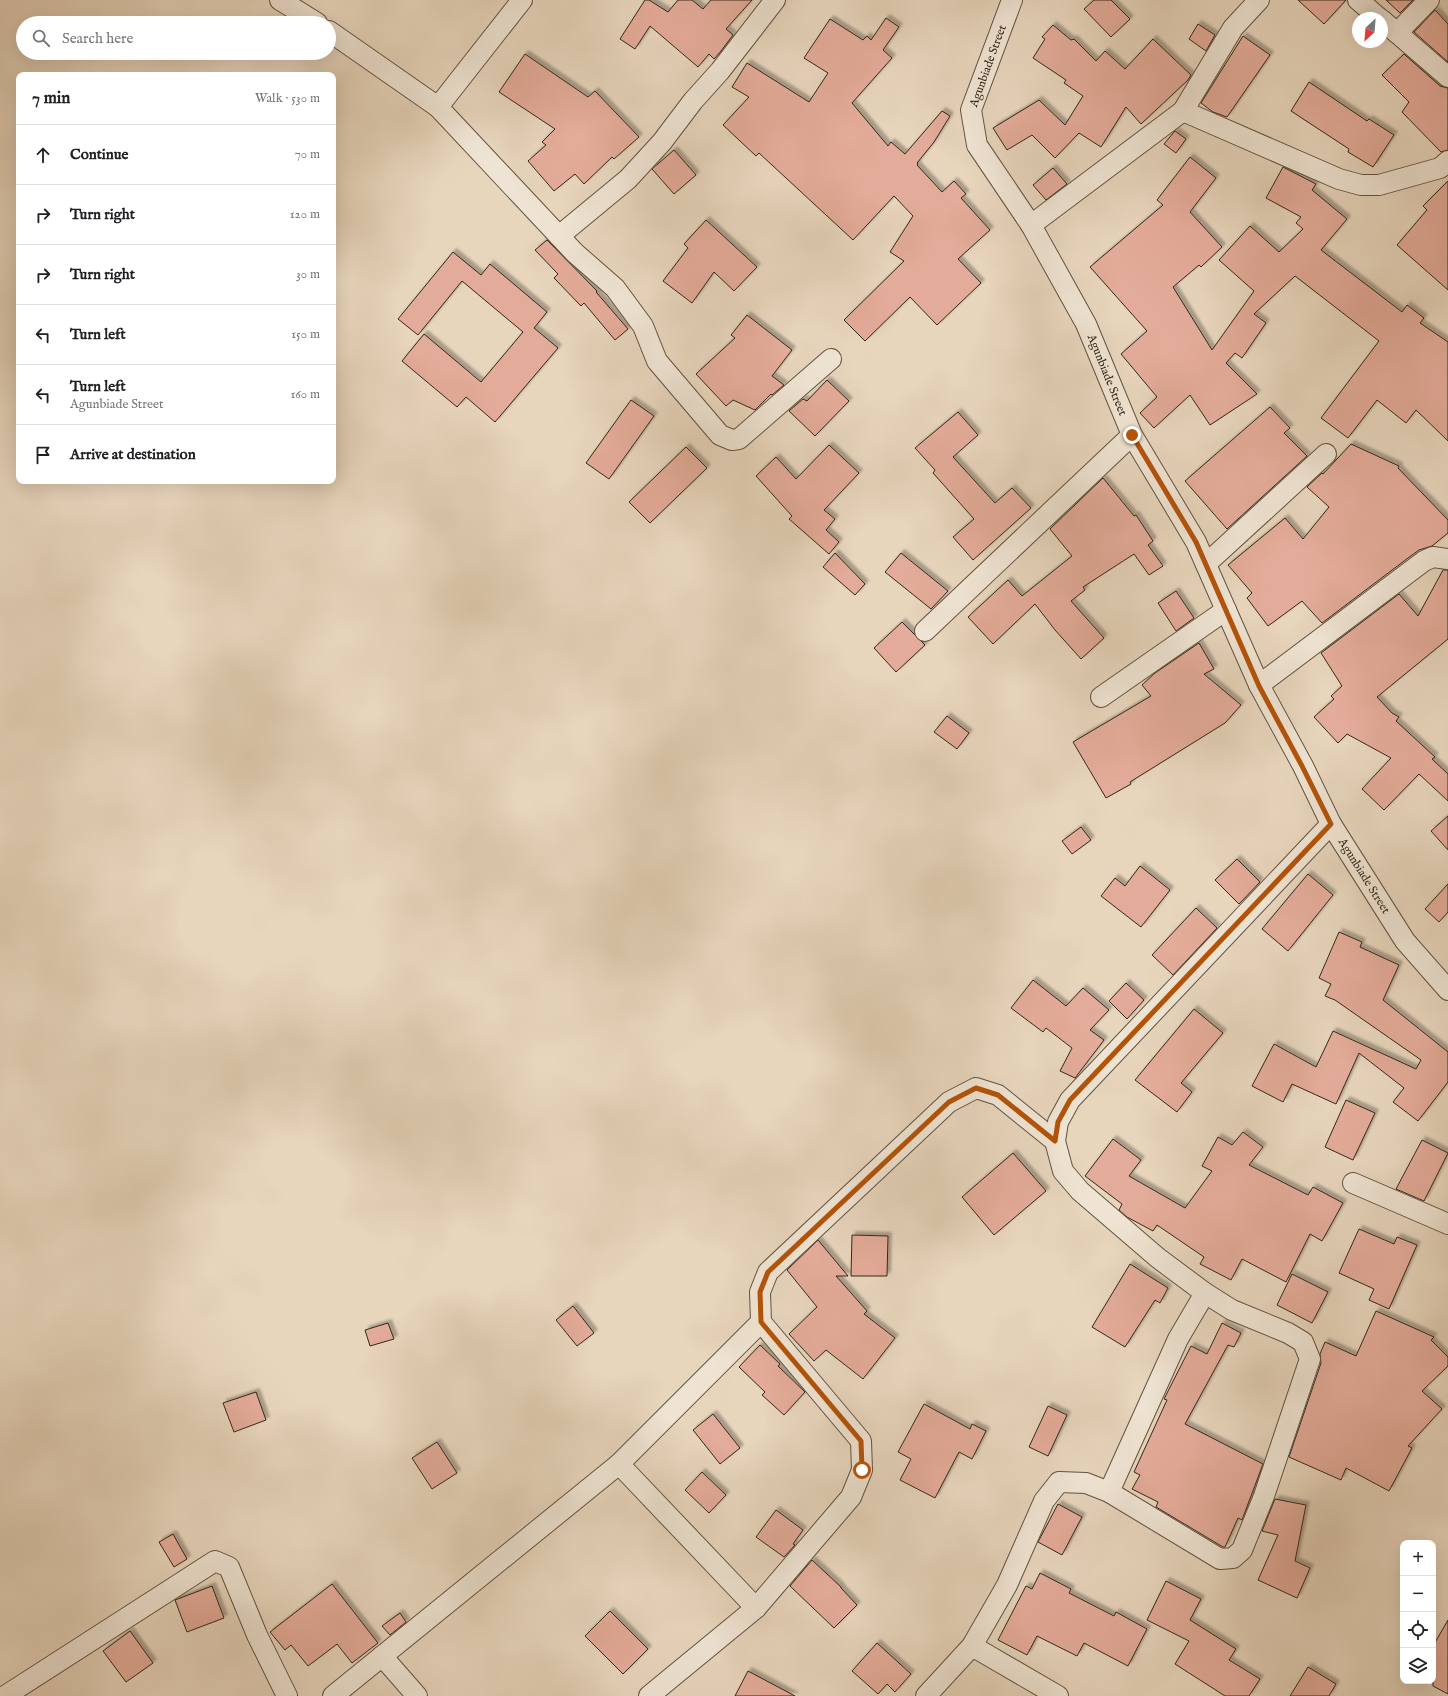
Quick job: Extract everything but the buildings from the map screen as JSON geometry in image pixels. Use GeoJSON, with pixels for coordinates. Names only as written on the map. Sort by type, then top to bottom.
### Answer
{"type":"FeatureCollection","features":[{"type":"Feature","properties":{"kind":"street"},"geometry":{"type":"LineString","coordinates":[[280,0],[306,16]]}},
{"type":"Feature","properties":{"kind":"street"},"geometry":{"type":"LineString","coordinates":[[438,107],[522,0]]}},
{"type":"Feature","properties":{"kind":"street"},"geometry":{"type":"LineString","coordinates":[[559,236],[628,179],[662,142],[775,0]]}},
{"type":"Feature","properties":{"kind":"street","name":"Agunbiade Street"},"geometry":{"type":"LineString","coordinates":[[1012,0],[971,110],[977,145],[1031,225],[1086,324],[1132,435],[1196,542],[1259,686],[1331,824],[1405,941],[1448,990]]}},
{"type":"Feature","properties":{"kind":"street"},"geometry":{"type":"LineString","coordinates":[[1031,225],[1183,111],[1233,28],[1259,0]]}},
{"type":"Feature","properties":{"kind":"street"},"geometry":{"type":"LineString","coordinates":[[1358,0],[1372,12]]}},
{"type":"Feature","properties":{"kind":"street"},"geometry":{"type":"LineString","coordinates":[[1397,33],[1429,0]]}},
{"type":"Feature","properties":{"kind":"street"},"geometry":{"type":"LineString","coordinates":[[1388,25],[1448,77]]}},
{"type":"Feature","properties":{"kind":"street"},"geometry":{"type":"LineString","coordinates":[[336,36],[438,107],[575,253],[615,288],[644,326],[657,361],[720,435],[732,440],[739,439],[831,359]]}},
{"type":"Feature","properties":{"kind":"street"},"geometry":{"type":"LineString","coordinates":[[1183,111],[1339,178],[1361,185],[1379,185],[1445,168]]}},
{"type":"Feature","properties":{"kind":"street"},"geometry":{"type":"LineString","coordinates":[[925,631],[1132,435]]}},
{"type":"Feature","properties":{"kind":"street"},"geometry":{"type":"LineString","coordinates":[[1206,564],[1326,454]]}},
{"type":"Feature","properties":{"kind":"street"},"geometry":{"type":"LineString","coordinates":[[1259,686],[1424,561],[1432,557],[1448,559]]}},
{"type":"Feature","properties":{"kind":"street"},"geometry":{"type":"LineString","coordinates":[[1101,696],[1226,610]]}},
{"type":"Feature","properties":{"kind":"street"},"geometry":{"type":"LineString","coordinates":[[926,1696],[972,1646],[1007,1585],[1044,1501],[1059,1482],[1086,1483],[1109,1492],[1220,1559],[1233,1558],[1242,1550],[1264,1496],[1310,1360],[1303,1342],[1288,1333],[1232,1310],[1205,1293],[1158,1258],[1080,1191],[1063,1171],[1055,1141],[1058,1122],[1070,1100],[1331,824]]}},
{"type":"Feature","properties":{"kind":"street"},"geometry":{"type":"LineString","coordinates":[[649,1696],[756,1608],[851,1497],[862,1470],[861,1441],[761,1322],[760,1292],[768,1272],[949,1102],[976,1088],[998,1095],[1055,1141]]}},
{"type":"Feature","properties":{"kind":"street"},"geometry":{"type":"LineString","coordinates":[[1353,1183],[1448,1224]]}},
{"type":"Feature","properties":{"kind":"street"},"geometry":{"type":"LineString","coordinates":[[1109,1492],[1178,1339],[1205,1293]]}},
{"type":"Feature","properties":{"kind":"street"},"geometry":{"type":"LineString","coordinates":[[333,1696],[619,1464],[761,1322]]}},
{"type":"Feature","properties":{"kind":"street"},"geometry":{"type":"LineString","coordinates":[[619,1464],[756,1608]]}},
{"type":"Feature","properties":{"kind":"street"},"geometry":{"type":"LineString","coordinates":[[5,1696],[215,1561],[229,1567],[257,1635],[287,1696]]}},
{"type":"Feature","properties":{"kind":"street"},"geometry":{"type":"LineString","coordinates":[[972,1646],[1058,1696]]}},
{"type":"Feature","properties":{"kind":"street"},"geometry":{"type":"LineString","coordinates":[[382,1656],[417,1696]]}},
{"type":"Feature","properties":{"kind":"route"},"geometry":{"type":"LineString","coordinates":[[862,1470],[861,1441],[761,1322],[760,1292],[768,1272],[949,1102],[976,1088],[998,1095],[1055,1141],[1058,1122],[1070,1100],[1331,824],[1259,686],[1196,542],[1132,435]]}}]}
